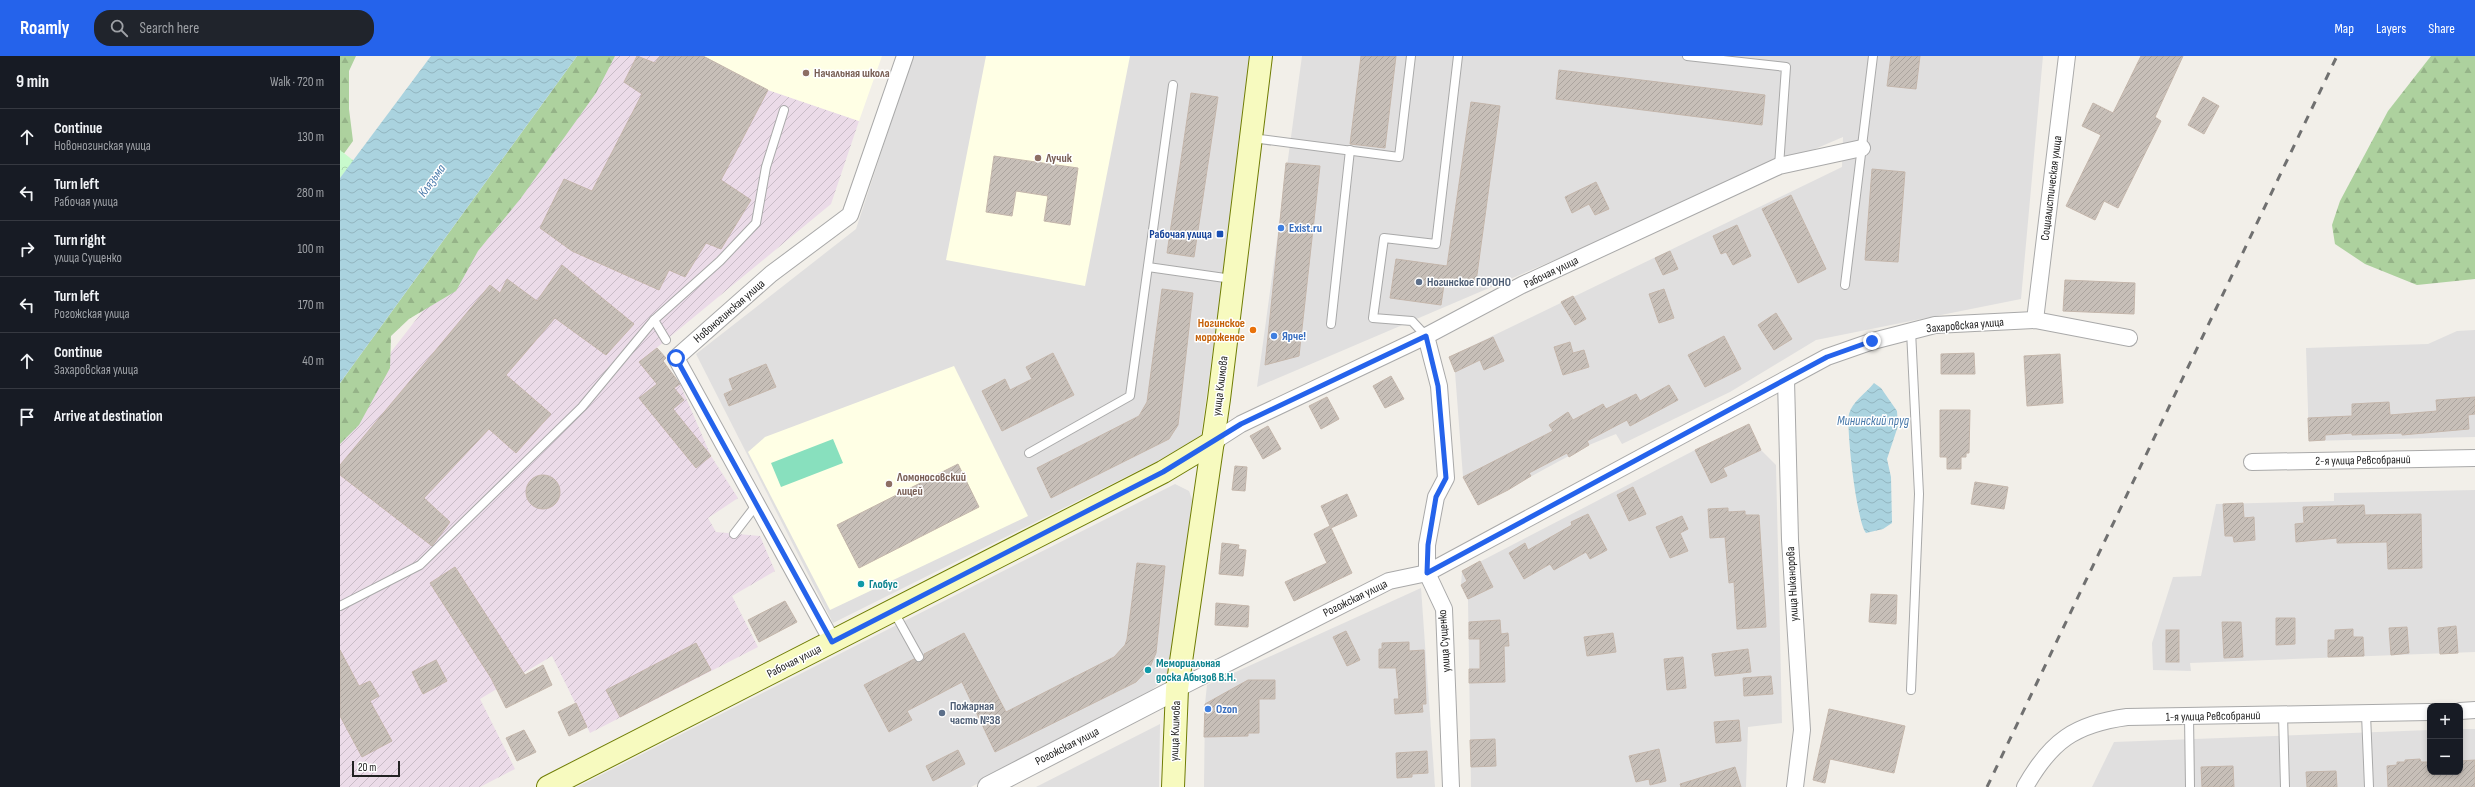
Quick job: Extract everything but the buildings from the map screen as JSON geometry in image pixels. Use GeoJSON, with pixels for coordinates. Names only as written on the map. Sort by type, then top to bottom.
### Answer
{"type":"FeatureCollection","features":[{"type":"Feature","properties":{"kind":"main road","name":"улица Климова"},"geometry":{"type":"LineString","coordinates":[[1173,787],[1177,689],[1213,442],[1261,56]]}},
{"type":"Feature","properties":{"kind":"main road","name":"Рабочая улица"},"geometry":{"type":"LineString","coordinates":[[548,787],[1156,475],[1213,442]]}},
{"type":"Feature","properties":{"kind":"street","name":"Новоногинская улица"},"geometry":{"type":"LineString","coordinates":[[832,642],[676,358],[771,274],[850,215],[905,56]]}},
{"type":"Feature","properties":{"kind":"street","name":"Социалистическая улица"},"geometry":{"type":"LineString","coordinates":[[2035,320],[2066,56]]}},
{"type":"Feature","properties":{"kind":"street","name":"Рабочая улица"},"geometry":{"type":"LineString","coordinates":[[1213,442],[1241,424],[1426,336],[1529,282],[1779,166],[1862,148]]}},
{"type":"Feature","properties":{"kind":"street","name":"Захаровская улица"},"geometry":{"type":"LineString","coordinates":[[1786,380],[1827,357],[1935,325],[2035,320],[2129,338]]}},
{"type":"Feature","properties":{"kind":"street","name":"улица Сущенко"},"geometry":{"type":"LineString","coordinates":[[1426,336],[1438,386],[1446,478],[1436,497],[1428,545],[1427,573],[1444,609],[1451,787]]}},
{"type":"Feature","properties":{"kind":"street","name":"Рогожская улица"},"geometry":{"type":"LineString","coordinates":[[988,787],[1389,581],[1427,573],[1786,380]]}},
{"type":"Feature","properties":{"kind":"street","name":"улица Никанорова"},"geometry":{"type":"LineString","coordinates":[[1786,380],[1790,540],[1802,730],[1795,787]]}},
{"type":"Feature","properties":{"kind":"street","name":"2-я улица Ревсобраний"},"geometry":{"type":"LineString","coordinates":[[2252,462],[2475,458]]}},
{"type":"Feature","properties":{"kind":"street"},"geometry":{"type":"LineString","coordinates":[[2463,711],[2475,710]]}},
{"type":"Feature","properties":{"kind":"street","name":"1-я улица Ревсобраний"},"geometry":{"type":"LineString","coordinates":[[2025,787],[2050,750],[2075,730],[2106,720],[2127,717],[2427,712]]}},
{"type":"Feature","properties":{"kind":"lane"},"geometry":{"type":"LineString","coordinates":[[1250,138],[1399,157],[1411,56]]}},
{"type":"Feature","properties":{"kind":"lane"},"geometry":{"type":"LineString","coordinates":[[1426,336],[1412,321],[1373,318],[1384,238],[1436,244],[1458,56]]}},
{"type":"Feature","properties":{"kind":"lane"},"geometry":{"type":"LineString","coordinates":[[1687,56],[1786,67],[1779,166]]}},
{"type":"Feature","properties":{"kind":"lane"},"geometry":{"type":"LineString","coordinates":[[1845,285],[1873,56]]}},
{"type":"Feature","properties":{"kind":"lane"},"geometry":{"type":"LineString","coordinates":[[1029,453],[1130,396],[1173,85]]}},
{"type":"Feature","properties":{"kind":"lane"},"geometry":{"type":"LineString","coordinates":[[340,606],[420,565],[582,407],[654,320],[720,261],[756,223],[766,167],[784,110]]}},
{"type":"Feature","properties":{"kind":"lane"},"geometry":{"type":"LineString","coordinates":[[1331,324],[1350,150]]}},
{"type":"Feature","properties":{"kind":"lane"},"geometry":{"type":"LineString","coordinates":[[1148,267],[1233,279]]}},
{"type":"Feature","properties":{"kind":"lane"},"geometry":{"type":"LineString","coordinates":[[654,320],[666,340]]}},
{"type":"Feature","properties":{"kind":"lane"},"geometry":{"type":"LineString","coordinates":[[1911,331],[1919,494],[1912,690]]}},
{"type":"Feature","properties":{"kind":"lane"},"geometry":{"type":"LineString","coordinates":[[734,534],[757,504]]}},
{"type":"Feature","properties":{"kind":"lane"},"geometry":{"type":"LineString","coordinates":[[893,610],[919,657]]}},
{"type":"Feature","properties":{"kind":"lane"},"geometry":{"type":"LineString","coordinates":[[2283,714],[2285,787]]}},
{"type":"Feature","properties":{"kind":"lane"},"geometry":{"type":"LineString","coordinates":[[2366,714],[2370,787]]}},
{"type":"Feature","properties":{"kind":"lane"},"geometry":{"type":"LineString","coordinates":[[2189,716],[2190,787]]}},
{"type":"Feature","properties":{"kind":"shaded area"},"geometry":{"type":"Polygon","coordinates":[[[586,56],[703,56],[768,90],[859,121],[831,204],[654,350],[680,384],[711,456],[738,498],[708,518],[716,532],[760,536],[775,571],[732,596],[758,647],[590,733],[552,656],[480,699],[515,769],[480,787],[340,787],[340,418],[483,233],[586,56]]]}},
{"type":"Feature","properties":{"kind":"shaded area","name":"Начальная школа"},"geometry":{"type":"Polygon","coordinates":[[[703,56],[882,56],[859,121],[768,90],[703,56]]]}},
{"type":"Feature","properties":{"kind":"shaded area"},"geometry":{"type":"Polygon","coordinates":[[[913,56],[1254,56],[1201,436],[1192,444],[833,623],[696,354],[856,229],[913,56]]]}},
{"type":"Feature","properties":{"kind":"shaded area","name":"Лучик"},"geometry":{"type":"Polygon","coordinates":[[[986,56],[1130,56],[1085,286],[946,260],[986,56]]]}},
{"type":"Feature","properties":{"kind":"shaded area"},"geometry":{"type":"Polygon","coordinates":[[[1302,56],[2043,56],[2021,299],[1816,340],[1730,392],[1622,444],[1616,434],[1589,445],[1478,505],[1463,477],[1455,372],[1449,357],[1842,167],[1843,137],[1257,387],[1302,56]]]}},
{"type":"Feature","properties":{"kind":"shaded area"},"geometry":{"type":"Polygon","coordinates":[[[2475,330],[2475,437],[2309,441],[2306,348],[2428,344],[2457,331],[2475,330]]]}},
{"type":"Feature","properties":{"kind":"shaded area","name":"Ломоносовский лицей"},"geometry":{"type":"Polygon","coordinates":[[[954,366],[1028,516],[830,610],[748,452],[765,437],[954,366]]]}},
{"type":"Feature","properties":{"kind":"shaded area"},"geometry":{"type":"Polygon","coordinates":[[[1749,424],[1761,450],[1776,465],[1782,723],[1748,727],[1746,787],[1471,787],[1468,600],[1461,585],[1462,571],[1695,450],[1749,424]]]}},
{"type":"Feature","properties":{"kind":"shaded area"},"geometry":{"type":"Polygon","coordinates":[[[1175,484],[1189,491],[1193,502],[1170,674],[1146,695],[1097,723],[971,787],[577,787],[1175,484]]]}},
{"type":"Feature","properties":{"kind":"shaded area"},"geometry":{"type":"Polygon","coordinates":[[[2475,490],[2475,652],[2190,663],[2191,671],[2153,670],[2152,643],[2173,577],[2201,576],[2216,504],[2334,501],[2334,493],[2475,490]]]}},
{"type":"Feature","properties":{"kind":"shaded area"},"geometry":{"type":"Polygon","coordinates":[[[1421,588],[1435,787],[1204,787],[1205,704],[1207,685],[1421,588]]]}},
{"type":"Feature","properties":{"kind":"shaded area"},"geometry":{"type":"Polygon","coordinates":[[[1160,724],[1159,787],[1036,787],[1160,724]]]}},
{"type":"Feature","properties":{"kind":"shaded area"},"geometry":{"type":"Polygon","coordinates":[[[2463,729],[2475,729],[2475,787],[2092,787],[2114,742],[2427,730],[2427,775],[2463,775],[2463,729]]]}},
{"type":"Feature","properties":{"kind":"green space"},"geometry":{"type":"Polygon","coordinates":[[[340,56],[356,56],[349,71],[349,109],[353,141],[340,159],[340,56]]]}},
{"type":"Feature","properties":{"kind":"green space"},"geometry":{"type":"Polygon","coordinates":[[[577,56],[615,56],[596,93],[521,198],[478,251],[456,291],[409,319],[391,336],[390,368],[359,425],[340,444],[340,383],[577,56]]]}},
{"type":"Feature","properties":{"kind":"green space"},"geometry":{"type":"Polygon","coordinates":[[[2431,56],[2475,56],[2475,279],[2417,285],[2365,264],[2335,244],[2332,225],[2340,201],[2388,111],[2431,56]]]}},
{"type":"Feature","properties":{"kind":"green space"},"geometry":{"type":"Polygon","coordinates":[[[340,150],[354,161],[340,178],[340,150]]]}},
{"type":"Feature","properties":{"kind":"green space"},"geometry":{"type":"Polygon","coordinates":[[[833,439],[843,463],[781,487],[771,463],[833,439]]]}},
{"type":"Feature","properties":{"kind":"water","name":"Клязьма"},"geometry":{"type":"Polygon","coordinates":[[[431,56],[577,56],[340,383],[340,178],[431,56]]]}},
{"type":"Feature","properties":{"kind":"water","name":"Мининский пруд"},"geometry":{"type":"Polygon","coordinates":[[[1874,383],[1881,388],[1897,411],[1898,426],[1887,459],[1891,477],[1892,523],[1883,529],[1866,533],[1859,512],[1856,495],[1848,423],[1849,414],[1853,406],[1874,383]]]}},
{"type":"Feature","properties":{"kind":"railway"},"geometry":{"type":"LineString","coordinates":[[1987,787],[2337,56]]}},
{"type":"Feature","properties":{"kind":"place","name":"Начальная школа"},"geometry":{"type":"Point","coordinates":[806,73]}},
{"type":"Feature","properties":{"kind":"place","name":"Лучик"},"geometry":{"type":"Point","coordinates":[1038,158]}},
{"type":"Feature","properties":{"kind":"place","name":"Exist.ru"},"geometry":{"type":"Point","coordinates":[1281,228]}},
{"type":"Feature","properties":{"kind":"place","name":"Рабочая улица"},"geometry":{"type":"Point","coordinates":[1220,234]}},
{"type":"Feature","properties":{"kind":"place","name":"Ногинское ГОРОНО"},"geometry":{"type":"Point","coordinates":[1419,282]}},
{"type":"Feature","properties":{"kind":"place","name":"Ногинское мороженое"},"geometry":{"type":"Point","coordinates":[1253,330]}},
{"type":"Feature","properties":{"kind":"place","name":"Ярче!"},"geometry":{"type":"Point","coordinates":[1274,336]}},
{"type":"Feature","properties":{"kind":"place","name":"Ломоносовский лицей"},"geometry":{"type":"Point","coordinates":[889,484]}},
{"type":"Feature","properties":{"kind":"place","name":"Глобус"},"geometry":{"type":"Point","coordinates":[861,584]}},
{"type":"Feature","properties":{"kind":"place","name":"Мемориальная доска Абызов В.Н."},"geometry":{"type":"Point","coordinates":[1148,670]}},
{"type":"Feature","properties":{"kind":"place","name":"Ozon"},"geometry":{"type":"Point","coordinates":[1208,709]}},
{"type":"Feature","properties":{"kind":"place","name":"Пожарная часть №38"},"geometry":{"type":"Point","coordinates":[942,713]}},
{"type":"Feature","properties":{"kind":"route"},"geometry":{"type":"LineString","coordinates":[[676,358],[832,642],[1163,472],[1241,424],[1426,336],[1438,386],[1446,478],[1436,497],[1428,545],[1427,573],[1827,357],[1872,341]]}}]}
